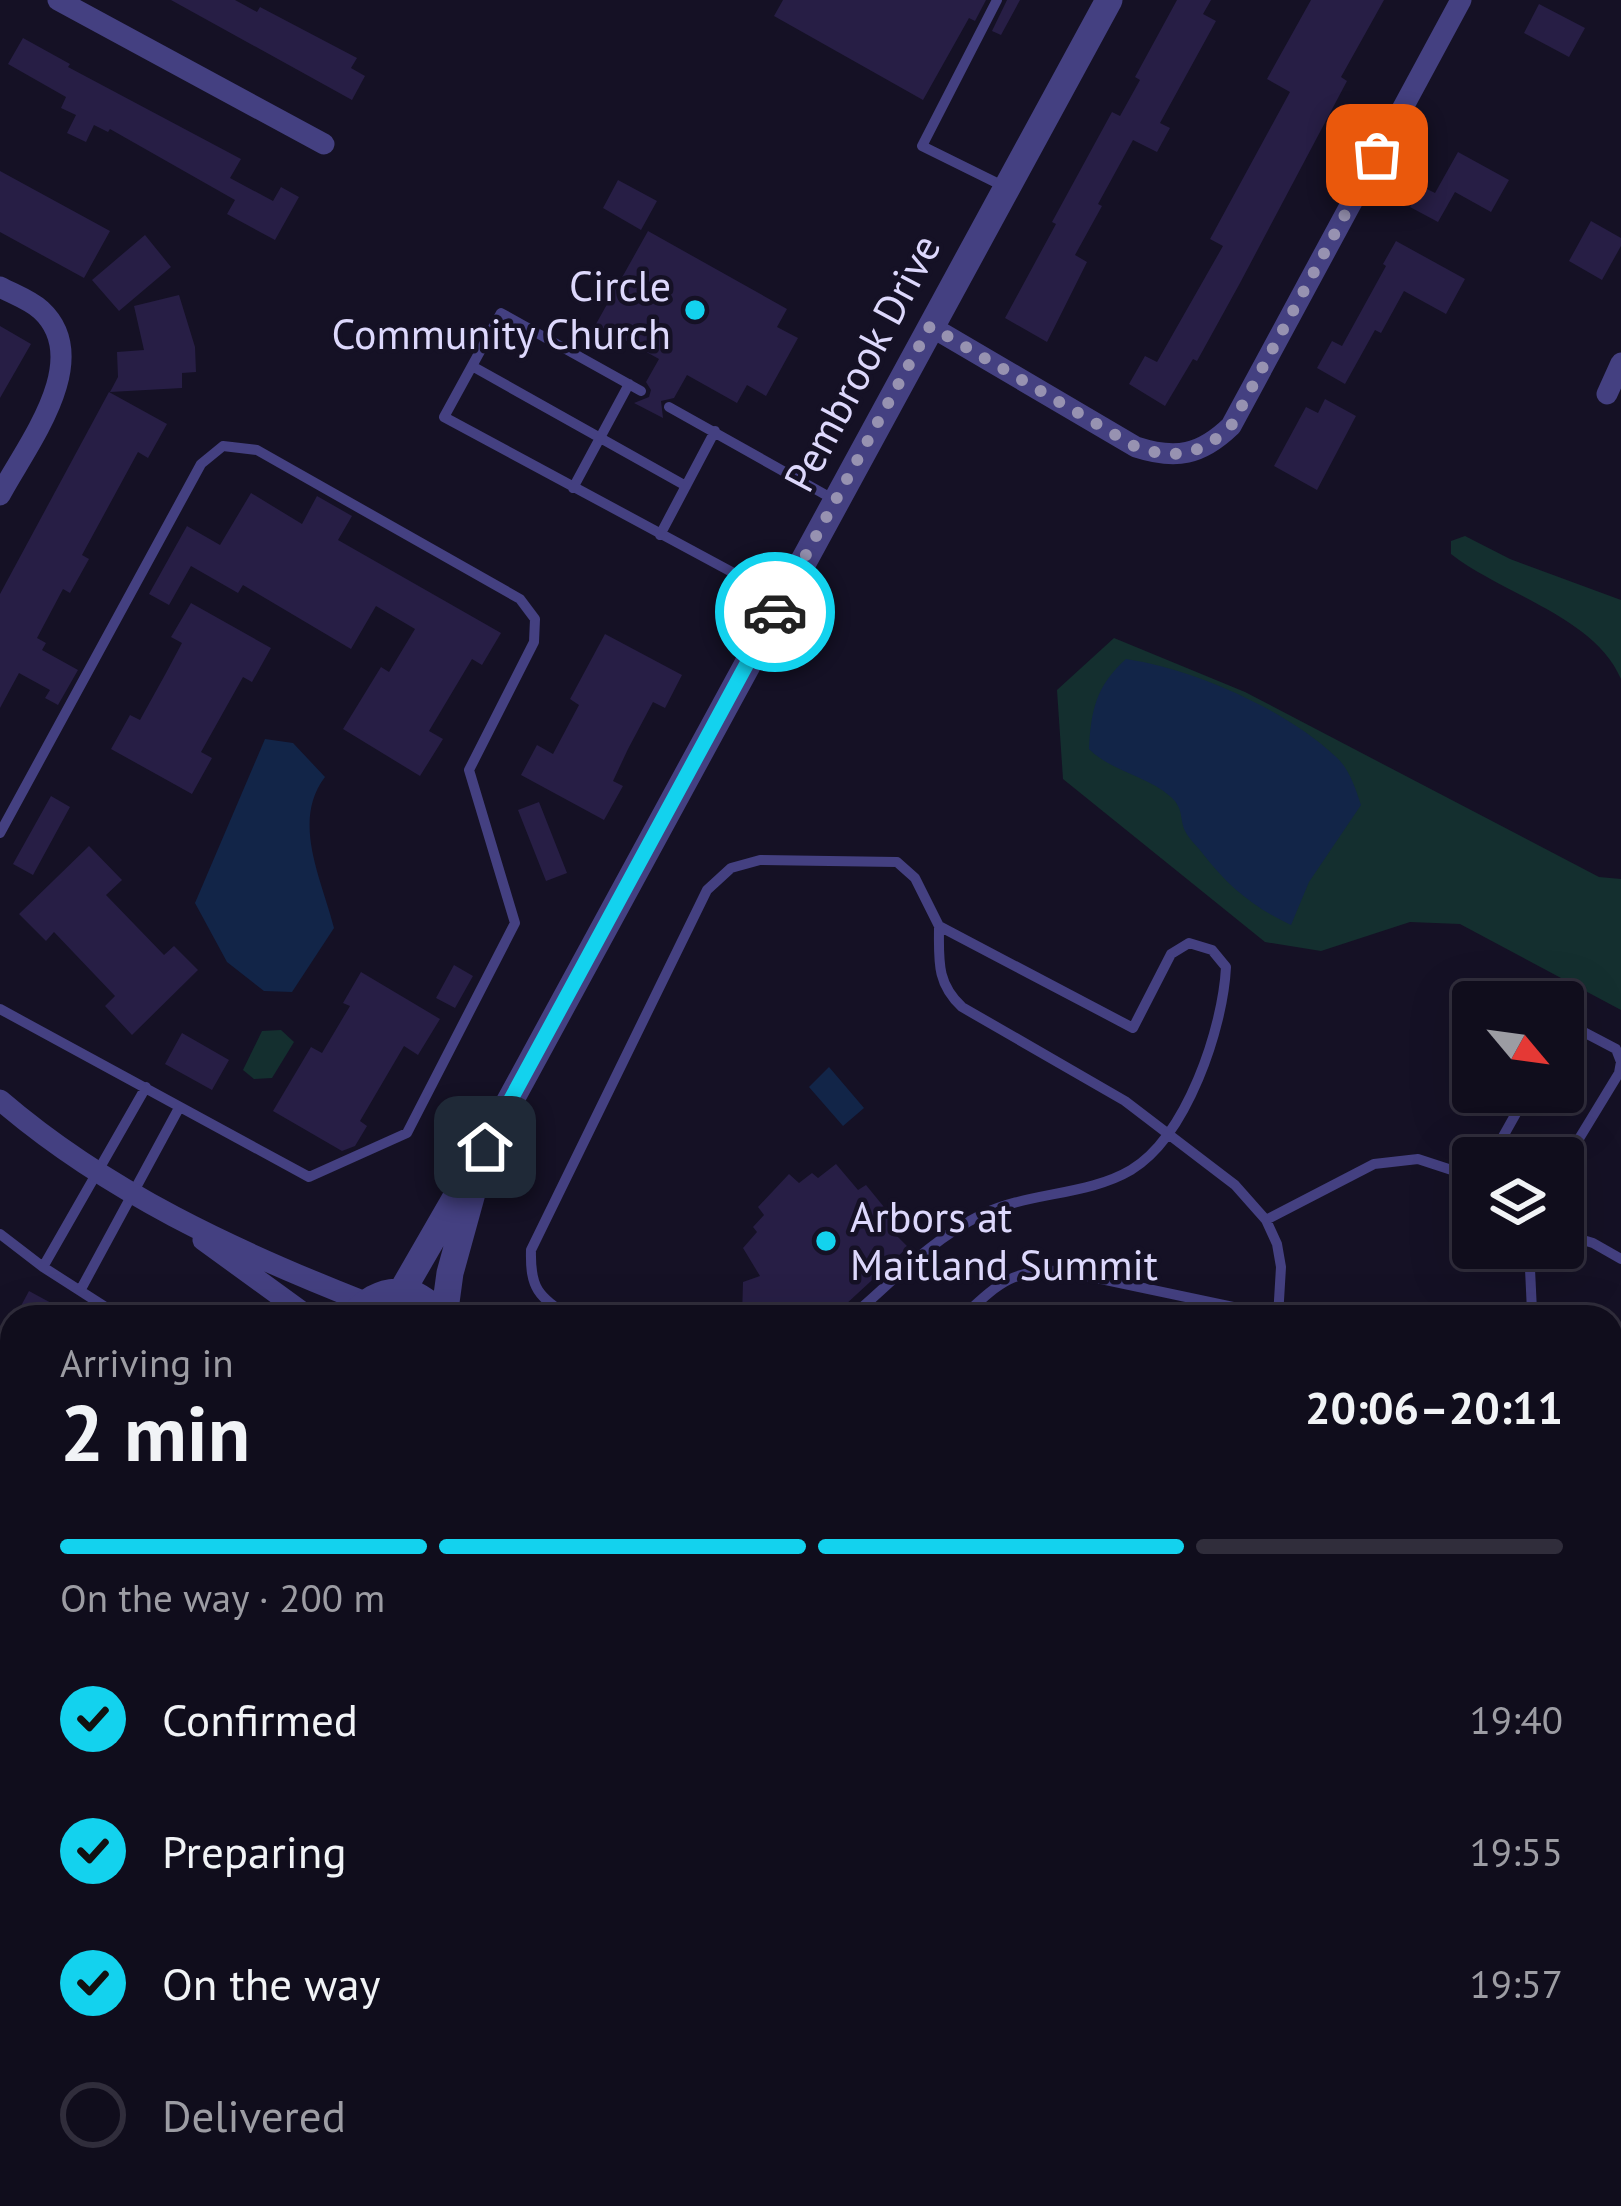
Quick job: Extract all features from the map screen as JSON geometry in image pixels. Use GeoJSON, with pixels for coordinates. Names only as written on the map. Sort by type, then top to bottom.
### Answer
{"type":"FeatureCollection","features":[{"type":"Feature","properties":{"kind":"street"},"geometry":{"type":"LineString","coordinates":[[58,0],[324,144]]}},
{"type":"Feature","properties":{"kind":"street","name":"Pembrook Drive"},"geometry":{"type":"LineString","coordinates":[[401,1291],[485,1147],[1109,0]]}},
{"type":"Feature","properties":{"kind":"street"},"geometry":{"type":"LineString","coordinates":[[930,326],[1136,447],[1161,455],[1187,455],[1211,445],[1231,426],[1461,0]]}},
{"type":"Feature","properties":{"kind":"street"},"geometry":{"type":"LineString","coordinates":[[0,287],[40,309],[57,331],[63,357],[59,385],[0,495]]}},
{"type":"Feature","properties":{"kind":"street"},"geometry":{"type":"LineString","coordinates":[[1607,394],[1621,363]]}},
{"type":"Feature","properties":{"kind":"street"},"geometry":{"type":"LineString","coordinates":[[0,1100],[42,1136],[133,1196],[351,1305]]}},
{"type":"Feature","properties":{"kind":"street","name":"Pembrook Drive"},"geometry":{"type":"LineString","coordinates":[[444,1305],[485,1147]]}},
{"type":"Feature","properties":{"kind":"street"},"geometry":{"type":"LineString","coordinates":[[174,1218],[293,1305]]}},
{"type":"Feature","properties":{"kind":"street"},"geometry":{"type":"LineString","coordinates":[[365,1305],[384,1292],[401,1291],[418,1295],[429,1305]]}},
{"type":"Feature","properties":{"kind":"lane"},"geometry":{"type":"LineString","coordinates":[[998,0],[922,146],[1005,188]]}},
{"type":"Feature","properties":{"kind":"lane"},"geometry":{"type":"LineString","coordinates":[[573,488],[599,437],[635,387],[501,313],[444,418],[660,536],[782,599]]}},
{"type":"Feature","properties":{"kind":"lane"},"geometry":{"type":"LineString","coordinates":[[472,366],[686,486]]}},
{"type":"Feature","properties":{"kind":"lane"},"geometry":{"type":"LineString","coordinates":[[669,406],[836,500]]}},
{"type":"Feature","properties":{"kind":"lane"},"geometry":{"type":"LineString","coordinates":[[660,536],[715,431]]}},
{"type":"Feature","properties":{"kind":"lane"},"geometry":{"type":"LineString","coordinates":[[0,832],[202,464],[224,446],[256,450],[520,599],[535,619],[534,642],[469,770],[515,923],[407,1133],[309,1177],[0,1009]]}},
{"type":"Feature","properties":{"kind":"lane"},"geometry":{"type":"LineString","coordinates":[[553,1305],[530,1279],[531,1250],[707,890],[731,868],[760,860],[897,862],[915,878],[938,926],[938,974],[946,993],[962,1007],[1125,1101],[1235,1185],[1266,1220],[1281,1268],[1279,1305]]}},
{"type":"Feature","properties":{"kind":"lane"},"geometry":{"type":"LineString","coordinates":[[865,1305],[949,1232],[987,1212],[1131,1170],[1168,1136],[1196,1086],[1225,996],[1226,967],[1212,950],[1189,943],[1171,954],[1133,1028],[938,926]]}},
{"type":"Feature","properties":{"kind":"lane"},"geometry":{"type":"LineString","coordinates":[[1580,1137],[1621,1063],[1616,1049],[1584,1032]]}},
{"type":"Feature","properties":{"kind":"lane"},"geometry":{"type":"LineString","coordinates":[[43,1267],[146,1087]]}},
{"type":"Feature","properties":{"kind":"lane"},"geometry":{"type":"LineString","coordinates":[[81,1288],[179,1108]]}},
{"type":"Feature","properties":{"kind":"lane"},"geometry":{"type":"LineString","coordinates":[[1266,1220],[1374,1164],[1418,1159],[1452,1170]]}},
{"type":"Feature","properties":{"kind":"lane"},"geometry":{"type":"LineString","coordinates":[[0,1234],[105,1305]]}},
{"type":"Feature","properties":{"kind":"lane"},"geometry":{"type":"LineString","coordinates":[[1584,1241],[1621,1259]]}},
{"type":"Feature","properties":{"kind":"lane"},"geometry":{"type":"LineString","coordinates":[[1530,1269],[1532,1305]]}},
{"type":"Feature","properties":{"kind":"lane"},"geometry":{"type":"LineString","coordinates":[[976,1305],[1000,1284],[1028,1270],[1063,1271],[1223,1305]]}},
{"type":"Feature","properties":{"kind":"green space"},"geometry":{"type":"Polygon","coordinates":[[[1465,536],[1510,559],[1621,600],[1621,679],[1591,639],[1451,554],[1451,541],[1465,536]]]}},
{"type":"Feature","properties":{"kind":"green space"},"geometry":{"type":"Polygon","coordinates":[[[1114,638],[1245,692],[1599,877],[1621,879],[1621,1010],[1584,990],[1584,981],[1567,981],[1460,924],[1410,922],[1321,951],[1265,942],[1063,779],[1057,690],[1114,638]]]}},
{"type":"Feature","properties":{"kind":"green space"},"geometry":{"type":"Polygon","coordinates":[[[281,1030],[294,1042],[272,1078],[254,1079],[243,1070],[262,1031],[281,1030]]]}},
{"type":"Feature","properties":{"kind":"water"},"geometry":{"type":"Polygon","coordinates":[[[1126,659],[1180,672],[1265,707],[1314,739],[1348,772],[1361,805],[1309,882],[1291,925],[1253,903],[1222,876],[1187,834],[1171,797],[1089,749],[1097,700],[1126,659]]]}},
{"type":"Feature","properties":{"kind":"water"},"geometry":{"type":"Polygon","coordinates":[[[265,739],[293,743],[325,777],[310,812],[310,831],[334,928],[292,992],[264,991],[227,962],[195,903],[265,739]]]}},
{"type":"Feature","properties":{"kind":"water"},"geometry":{"type":"Polygon","coordinates":[[[829,1067],[864,1108],[843,1126],[809,1087],[829,1067]]]}},
{"type":"Feature","properties":{"kind":"building"},"geometry":{"type":"Polygon","coordinates":[[[171,0],[235,0],[257,12],[260,7],[357,58],[351,68],[365,76],[352,100],[171,0]]]}},
{"type":"Feature","properties":{"kind":"building"},"geometry":{"type":"Polygon","coordinates":[[[783,0],[986,0],[975,21],[969,18],[923,100],[774,16],[783,0]]]}},
{"type":"Feature","properties":{"kind":"building"},"geometry":{"type":"Polygon","coordinates":[[[1007,0],[1020,0],[1001,35],[992,31],[1007,0]]]}},
{"type":"Feature","properties":{"kind":"building"},"geometry":{"type":"Polygon","coordinates":[[[1177,0],[1211,0],[1203,14],[1216,21],[1160,123],[1170,128],[1157,152],[1133,140],[1098,204],[1102,206],[1075,255],[1087,262],[1047,342],[1005,318],[1112,112],[1120,116],[1140,80],[1135,77],[1177,0]]]}},
{"type":"Feature","properties":{"kind":"building"},"geometry":{"type":"Polygon","coordinates":[[[1311,0],[1384,0],[1341,77],[1347,81],[1240,283],[1197,361],[1193,359],[1165,406],[1129,384],[1145,356],[1157,362],[1223,246],[1210,239],[1290,92],[1267,79],[1311,0]]]}},
{"type":"Feature","properties":{"kind":"building"},"geometry":{"type":"Polygon","coordinates":[[[1539,4],[1585,28],[1569,57],[1524,33],[1539,4]]]}},
{"type":"Feature","properties":{"kind":"building"},"geometry":{"type":"Polygon","coordinates":[[[23,38],[241,159],[230,178],[273,201],[281,187],[299,197],[275,240],[227,214],[235,200],[110,129],[94,125],[86,142],[67,133],[76,115],[61,108],[66,97],[8,64],[23,38]]]}},
{"type":"Feature","properties":{"kind":"building"},"geometry":{"type":"Polygon","coordinates":[[[1458,152],[1509,180],[1491,212],[1455,192],[1438,222],[1410,207],[1421,186],[1435,193],[1458,152]]]}},
{"type":"Feature","properties":{"kind":"building"},"geometry":{"type":"Polygon","coordinates":[[[0,171],[110,231],[84,278],[0,232],[0,171]]]}},
{"type":"Feature","properties":{"kind":"building"},"geometry":{"type":"Polygon","coordinates":[[[618,180],[657,201],[641,230],[603,208],[618,180]]]}},
{"type":"Feature","properties":{"kind":"building"},"geometry":{"type":"Polygon","coordinates":[[[1591,221],[1621,238],[1602,280],[1569,261],[1591,221]]]}},
{"type":"Feature","properties":{"kind":"building"},"geometry":{"type":"Polygon","coordinates":[[[648,231],[787,309],[777,327],[798,338],[766,396],[747,385],[737,403],[687,375],[674,398],[661,401],[663,418],[634,403],[649,397],[646,382],[659,359],[596,324],[648,231]]]}},
{"type":"Feature","properties":{"kind":"building"},"geometry":{"type":"Polygon","coordinates":[[[145,235],[171,267],[119,311],[92,280],[145,235]]]}},
{"type":"Feature","properties":{"kind":"building"},"geometry":{"type":"Polygon","coordinates":[[[1396,241],[1465,279],[1446,314],[1404,291],[1345,384],[1317,368],[1332,341],[1342,346],[1396,241]]]}},
{"type":"Feature","properties":{"kind":"building"},"geometry":{"type":"Polygon","coordinates":[[[179,295],[195,347],[196,372],[182,373],[182,388],[110,392],[118,377],[117,352],[144,350],[134,306],[179,295]]]}},
{"type":"Feature","properties":{"kind":"building"},"geometry":{"type":"Polygon","coordinates":[[[0,326],[31,344],[0,398],[0,326]]]}},
{"type":"Feature","properties":{"kind":"building"},"geometry":{"type":"Polygon","coordinates":[[[109,392],[167,424],[148,458],[138,452],[82,555],[89,559],[70,593],[63,589],[37,638],[46,643],[42,650],[78,670],[58,705],[45,698],[50,690],[19,673],[0,708],[0,594],[109,392]]]}},
{"type":"Feature","properties":{"kind":"building"},"geometry":{"type":"Polygon","coordinates":[[[1325,399],[1356,416],[1317,490],[1274,466],[1306,407],[1318,413],[1325,399]]]}},
{"type":"Feature","properties":{"kind":"building"},"geometry":{"type":"Polygon","coordinates":[[[251,493],[302,524],[317,496],[352,516],[338,540],[501,633],[482,665],[472,659],[429,731],[443,739],[420,776],[343,729],[381,667],[389,672],[415,629],[376,606],[351,649],[243,585],[238,593],[191,566],[169,605],[149,594],[187,526],[220,545],[251,493]]]}},
{"type":"Feature","properties":{"kind":"building"},"geometry":{"type":"Polygon","coordinates":[[[191,603],[271,648],[252,682],[243,677],[201,752],[212,758],[192,794],[111,749],[130,715],[140,720],[166,673],[182,643],[171,637],[191,603]]]}},
{"type":"Feature","properties":{"kind":"building"},"geometry":{"type":"Polygon","coordinates":[[[605,634],[682,675],[665,708],[653,702],[613,781],[623,786],[604,820],[521,775],[537,745],[553,754],[579,705],[570,699],[605,634]]]}},
{"type":"Feature","properties":{"kind":"building"},"geometry":{"type":"Polygon","coordinates":[[[51,796],[70,807],[33,875],[13,864],[51,796]]]}},
{"type":"Feature","properties":{"kind":"building"},"geometry":{"type":"Polygon","coordinates":[[[539,802],[567,873],[546,881],[518,810],[539,802]]]}},
{"type":"Feature","properties":{"kind":"building"},"geometry":{"type":"Polygon","coordinates":[[[89,846],[122,880],[106,895],[164,955],[174,946],[198,970],[132,1035],[105,1006],[115,996],[54,932],[46,941],[19,914],[89,846]]]}},
{"type":"Feature","properties":{"kind":"building"},"geometry":{"type":"Polygon","coordinates":[[[454,965],[473,976],[455,1008],[436,998],[454,965]]]}},
{"type":"Feature","properties":{"kind":"building"},"geometry":{"type":"Polygon","coordinates":[[[361,972],[440,1019],[418,1055],[404,1046],[360,1121],[367,1126],[355,1146],[342,1151],[273,1111],[311,1047],[322,1053],[350,1006],[343,1003],[361,972]]]}},
{"type":"Feature","properties":{"kind":"building"},"geometry":{"type":"Polygon","coordinates":[[[182,1033],[229,1060],[212,1090],[165,1064],[182,1033]]]}},
{"type":"Feature","properties":{"kind":"building","name":"Arbors at Maitland Summit"},"geometry":{"type":"Polygon","coordinates":[[[836,1164],[858,1190],[866,1185],[893,1218],[896,1235],[908,1247],[845,1305],[742,1305],[743,1282],[760,1276],[743,1248],[764,1215],[758,1207],[789,1174],[799,1183],[812,1173],[818,1178],[836,1164]]]}},
{"type":"Feature","properties":{"kind":"building"},"geometry":{"type":"Polygon","coordinates":[[[29,1291],[55,1305],[21,1305],[29,1291]]]}},
{"type":"Feature","properties":{"kind":"way so far"},"geometry":{"type":"LineString","coordinates":[[775,612],[930,326],[1136,447],[1161,455],[1187,455],[1211,445],[1231,426],[1377,155]]}},
{"type":"Feature","properties":{"kind":"place","name":"Circle Community Church"},"geometry":{"type":"Point","coordinates":[695,310]}},
{"type":"Feature","properties":{"kind":"place","name":"Arbors at Maitland Summit"},"geometry":{"type":"Point","coordinates":[826,1241]}},
{"type":"Feature","properties":{"kind":"route"},"geometry":{"type":"LineString","coordinates":[[485,1147],[775,612]]}}]}
